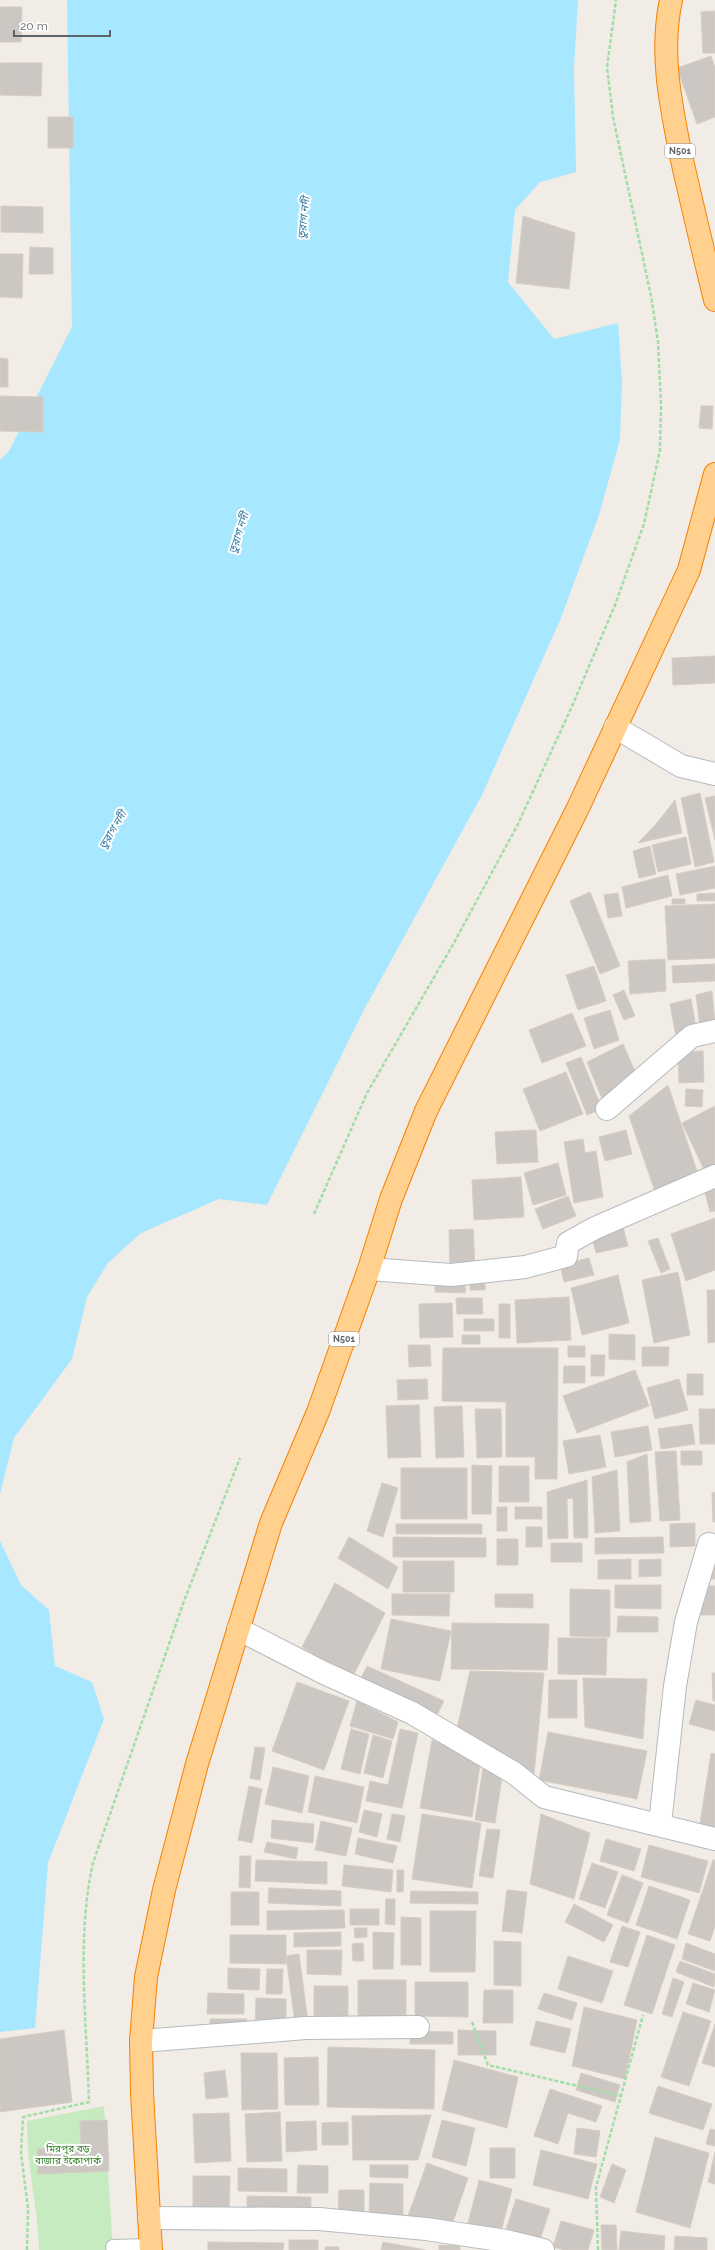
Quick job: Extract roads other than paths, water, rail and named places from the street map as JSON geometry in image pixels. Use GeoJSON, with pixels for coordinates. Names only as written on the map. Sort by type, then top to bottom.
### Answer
{"type":"FeatureCollection","features":[{"type":"Feature","properties":{"kind":"highway","name":"N501"},"geometry":{"type":"LineString","coordinates":[[671,0],[666,42],[666,65],[672,112],[696,227],[710,259],[715,300]]}},
{"type":"Feature","properties":{"kind":"highway","name":"N501"},"geometry":{"type":"LineString","coordinates":[[151,2248],[142,2093],[141,2040],[146,1977],[164,1890],[197,1764],[271,1523],[318,1412],[369,1269],[391,1199],[426,1112],[546,873],[689,570],[715,474]]}},
{"type":"Feature","properties":{"kind":"street"},"geometry":{"type":"LineString","coordinates":[[616,727],[681,766],[715,774]]}},
{"type":"Feature","properties":{"kind":"street"},"geometry":{"type":"LineString","coordinates":[[607,1109],[692,1036],[715,1031]]}},
{"type":"Feature","properties":{"kind":"street"},"geometry":{"type":"LineString","coordinates":[[369,1269],[450,1275],[525,1267],[566,1256],[568,1243],[595,1228],[715,1176]]}},
{"type":"Feature","properties":{"kind":"street"},"geometry":{"type":"LineString","coordinates":[[660,1824],[675,1686],[686,1622],[709,1544]]}},
{"type":"Feature","properties":{"kind":"street"},"geometry":{"type":"LineString","coordinates":[[238,1629],[322,1672],[412,1713],[514,1773],[544,1797],[715,1838]]}},
{"type":"Feature","properties":{"kind":"street"},"geometry":{"type":"LineString","coordinates":[[141,2040],[306,2028],[418,2027]]}},
{"type":"Feature","properties":{"kind":"street"},"geometry":{"type":"LineString","coordinates":[[149,2218],[319,2219],[462,2234],[506,2241],[543,2250]]}},
{"type":"Feature","properties":{"kind":"lane"},"geometry":{"type":"LineString","coordinates":[[113,2246],[151,2248]]}},
{"type":"Feature","properties":{"kind":"water","name":"তুরাগ নদী"},"geometry":{"type":"Polygon","coordinates":[[[67,0],[578,0],[574,68],[576,172],[540,182],[515,210],[508,282],[554,339],[618,323],[622,381],[620,440],[599,515],[561,618],[482,795],[365,1008],[267,1205],[219,1199],[141,1233],[108,1263],[87,1297],[72,1359],[14,1438],[0,1494],[0,460],[9,451],[72,327],[67,0]]]}},
{"type":"Feature","properties":{"kind":"water"},"geometry":{"type":"Polygon","coordinates":[[[0,1541],[21,1585],[49,1610],[55,1666],[92,1682],[104,1719],[48,1863],[35,2028],[0,2032],[0,1541]]]}},
{"type":"Feature","properties":{"kind":"park label","name":"মিরপুর বড় বাজার ইকোপার্ক"},"geometry":{"type":"Point","coordinates":[68,2154]}}]}
